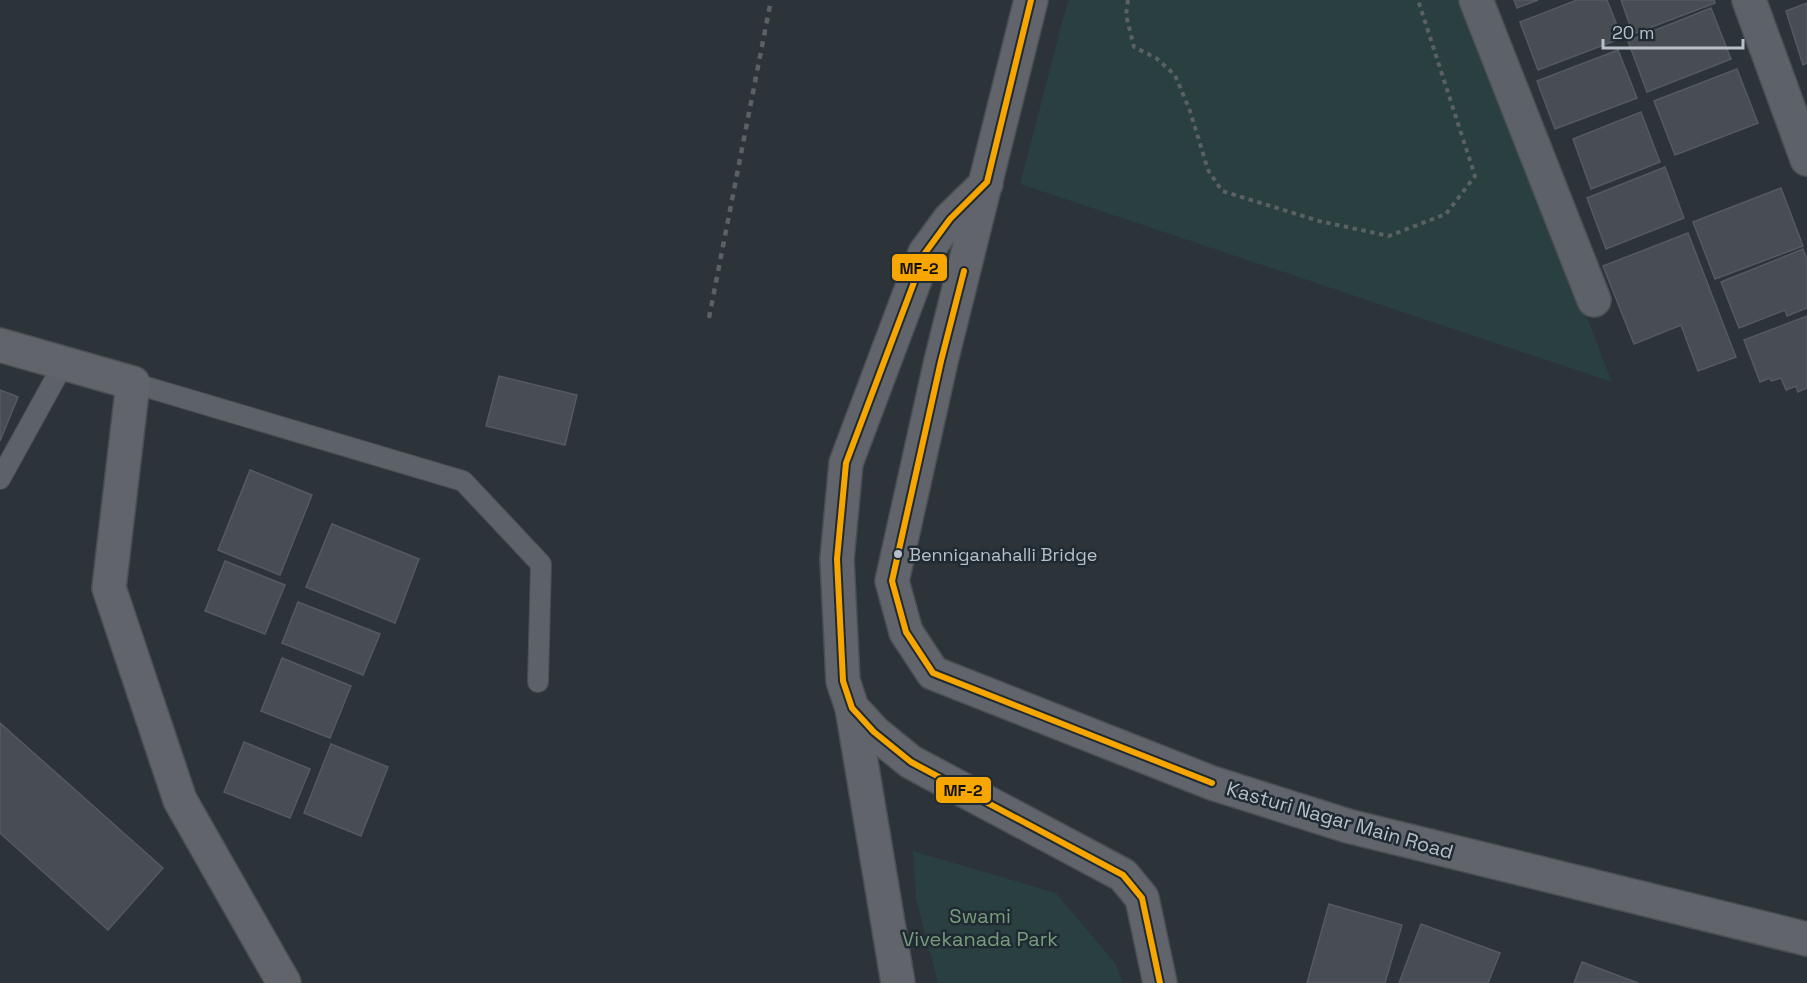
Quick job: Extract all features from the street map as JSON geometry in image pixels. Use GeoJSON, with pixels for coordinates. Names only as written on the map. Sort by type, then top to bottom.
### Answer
{"type":"FeatureCollection","features":[{"type":"Feature","properties":{"kind":"main road","name":"Kasturi Nagar Main Road"},"geometry":{"type":"LineString","coordinates":[[1031,0],[941,361],[892,581],[906,632],[933,673],[1212,783],[1348,826],[1807,939]]}},
{"type":"Feature","properties":{"kind":"main road"},"geometry":{"type":"LineString","coordinates":[[898,983],[852,708],[843,681],[837,559],[846,463],[925,253],[950,219],[987,182]]}},
{"type":"Feature","properties":{"kind":"main road"},"geometry":{"type":"LineString","coordinates":[[0,345],[133,383],[109,588],[180,800],[284,983]]}},
{"type":"Feature","properties":{"kind":"main road"},"geometry":{"type":"LineString","coordinates":[[852,708],[874,732],[911,762],[1123,875],[1142,898],[1160,983]]}},
{"type":"Feature","properties":{"kind":"street"},"geometry":{"type":"LineString","coordinates":[[1476,0],[1594,300]]}},
{"type":"Feature","properties":{"kind":"street"},"geometry":{"type":"LineString","coordinates":[[1749,0],[1807,159]]}},
{"type":"Feature","properties":{"kind":"lane"},"geometry":{"type":"LineString","coordinates":[[0,479],[64,363]]}},
{"type":"Feature","properties":{"kind":"lane"},"geometry":{"type":"LineString","coordinates":[[133,383],[463,481],[542,564],[538,682]]}},
{"type":"Feature","properties":{"kind":"path"},"geometry":{"type":"LineString","coordinates":[[1128,0],[1126,15],[1134,47],[1156,58],[1175,75],[1190,111],[1208,170],[1222,191],[1319,221],[1389,236],[1446,214],[1475,176],[1418,0]]}},
{"type":"Feature","properties":{"kind":"green space"},"geometry":{"type":"Polygon","coordinates":[[[1068,0],[1464,0],[1612,382],[1020,184],[1068,0]]]}},
{"type":"Feature","properties":{"kind":"green space","name":"Swami Vivekanada Park"},"geometry":{"type":"Polygon","coordinates":[[[913,851],[1056,893],[1115,963],[1123,983],[938,983],[916,899],[913,851]]]}},
{"type":"Feature","properties":{"kind":"building"},"geometry":{"type":"Polygon","coordinates":[[[1514,0],[1538,0],[1517,8],[1514,0]]]}},
{"type":"Feature","properties":{"kind":"building"},"geometry":{"type":"Polygon","coordinates":[[[1577,0],[1607,0],[1622,38],[1538,70],[1520,22],[1577,0]]]}},
{"type":"Feature","properties":{"kind":"building"},"geometry":{"type":"Polygon","coordinates":[[[1621,0],[1714,0],[1715,3],[1633,34],[1621,0]]]}},
{"type":"Feature","properties":{"kind":"building"},"geometry":{"type":"Polygon","coordinates":[[[1807,3],[1807,63],[1803,65],[1786,11],[1807,3]]]}},
{"type":"Feature","properties":{"kind":"building"},"geometry":{"type":"Polygon","coordinates":[[[1711,8],[1731,59],[1647,92],[1628,41],[1711,8]]]}},
{"type":"Feature","properties":{"kind":"building"},"geometry":{"type":"Polygon","coordinates":[[[1618,50],[1637,98],[1555,129],[1537,81],[1618,50]]]}},
{"type":"Feature","properties":{"kind":"building"},"geometry":{"type":"Polygon","coordinates":[[[1737,69],[1758,123],[1675,155],[1654,101],[1737,69]]]}},
{"type":"Feature","properties":{"kind":"building"},"geometry":{"type":"Polygon","coordinates":[[[1641,112],[1660,162],[1591,189],[1573,139],[1641,112]]]}},
{"type":"Feature","properties":{"kind":"building"},"geometry":{"type":"Polygon","coordinates":[[[1665,167],[1684,218],[1606,249],[1587,198],[1665,167]]]}},
{"type":"Feature","properties":{"kind":"building"},"geometry":{"type":"Polygon","coordinates":[[[1781,188],[1803,246],[1715,279],[1693,222],[1781,188]]]}},
{"type":"Feature","properties":{"kind":"building"},"geometry":{"type":"Polygon","coordinates":[[[1688,233],[1736,357],[1698,371],[1681,325],[1634,344],[1603,266],[1688,233]]]}},
{"type":"Feature","properties":{"kind":"building"},"geometry":{"type":"Polygon","coordinates":[[[1803,249],[1807,259],[1807,308],[1787,316],[1785,310],[1739,328],[1721,282],[1803,249]]]}},
{"type":"Feature","properties":{"kind":"building"},"geometry":{"type":"Polygon","coordinates":[[[1807,316],[1807,388],[1798,392],[1796,386],[1786,390],[1781,378],[1771,381],[1770,378],[1760,382],[1744,340],[1807,316]]]}},
{"type":"Feature","properties":{"kind":"building"},"geometry":{"type":"Polygon","coordinates":[[[499,376],[577,395],[565,445],[486,426],[499,376]]]}},
{"type":"Feature","properties":{"kind":"building"},"geometry":{"type":"Polygon","coordinates":[[[0,390],[18,397],[0,441],[0,390]]]}},
{"type":"Feature","properties":{"kind":"building"},"geometry":{"type":"Polygon","coordinates":[[[250,470],[312,495],[280,575],[218,550],[250,470]]]}},
{"type":"Feature","properties":{"kind":"building"},"geometry":{"type":"Polygon","coordinates":[[[332,524],[419,559],[395,623],[306,587],[332,524]]]}},
{"type":"Feature","properties":{"kind":"building"},"geometry":{"type":"Polygon","coordinates":[[[225,561],[285,585],[265,634],[205,611],[225,561]]]}},
{"type":"Feature","properties":{"kind":"building"},"geometry":{"type":"Polygon","coordinates":[[[298,602],[380,634],[363,675],[282,643],[298,602]]]}},
{"type":"Feature","properties":{"kind":"building"},"geometry":{"type":"Polygon","coordinates":[[[282,658],[351,686],[330,738],[261,711],[282,658]]]}},
{"type":"Feature","properties":{"kind":"building"},"geometry":{"type":"Polygon","coordinates":[[[0,723],[163,868],[108,930],[0,833],[0,723]]]}},
{"type":"Feature","properties":{"kind":"building"},"geometry":{"type":"Polygon","coordinates":[[[244,742],[310,769],[290,818],[224,792],[244,742]]]}},
{"type":"Feature","properties":{"kind":"building"},"geometry":{"type":"Polygon","coordinates":[[[331,744],[388,767],[361,836],[304,813],[331,744]]]}},
{"type":"Feature","properties":{"kind":"building"},"geometry":{"type":"Polygon","coordinates":[[[1329,904],[1402,925],[1385,983],[1307,983],[1329,904]]]}},
{"type":"Feature","properties":{"kind":"building"},"geometry":{"type":"Polygon","coordinates":[[[1421,924],[1500,953],[1488,983],[1399,983],[1421,924]]]}},
{"type":"Feature","properties":{"kind":"building"},"geometry":{"type":"Polygon","coordinates":[[[1582,962],[1638,983],[1574,983],[1582,962]]]}},
{"type":"Feature","properties":{"kind":"railway"},"geometry":{"type":"LineString","coordinates":[[709,318],[771,0]]}},
{"type":"Feature","properties":{"kind":"transit line","name":"MF-2"},"geometry":{"type":"LineString","coordinates":[[1031,0],[987,182],[950,219],[925,253],[846,463],[837,559],[843,681],[852,708],[874,732],[911,762],[1123,875],[1142,898],[1160,983]]}},
{"type":"Feature","properties":{"kind":"transit line","name":"MF-2"},"geometry":{"type":"LineString","coordinates":[[964,271],[941,361],[892,581],[906,632],[933,673],[1212,783]]}},
{"type":"Feature","properties":{"kind":"place","name":"Benniganahalli Bridge"},"geometry":{"type":"Point","coordinates":[898,554]}}]}
